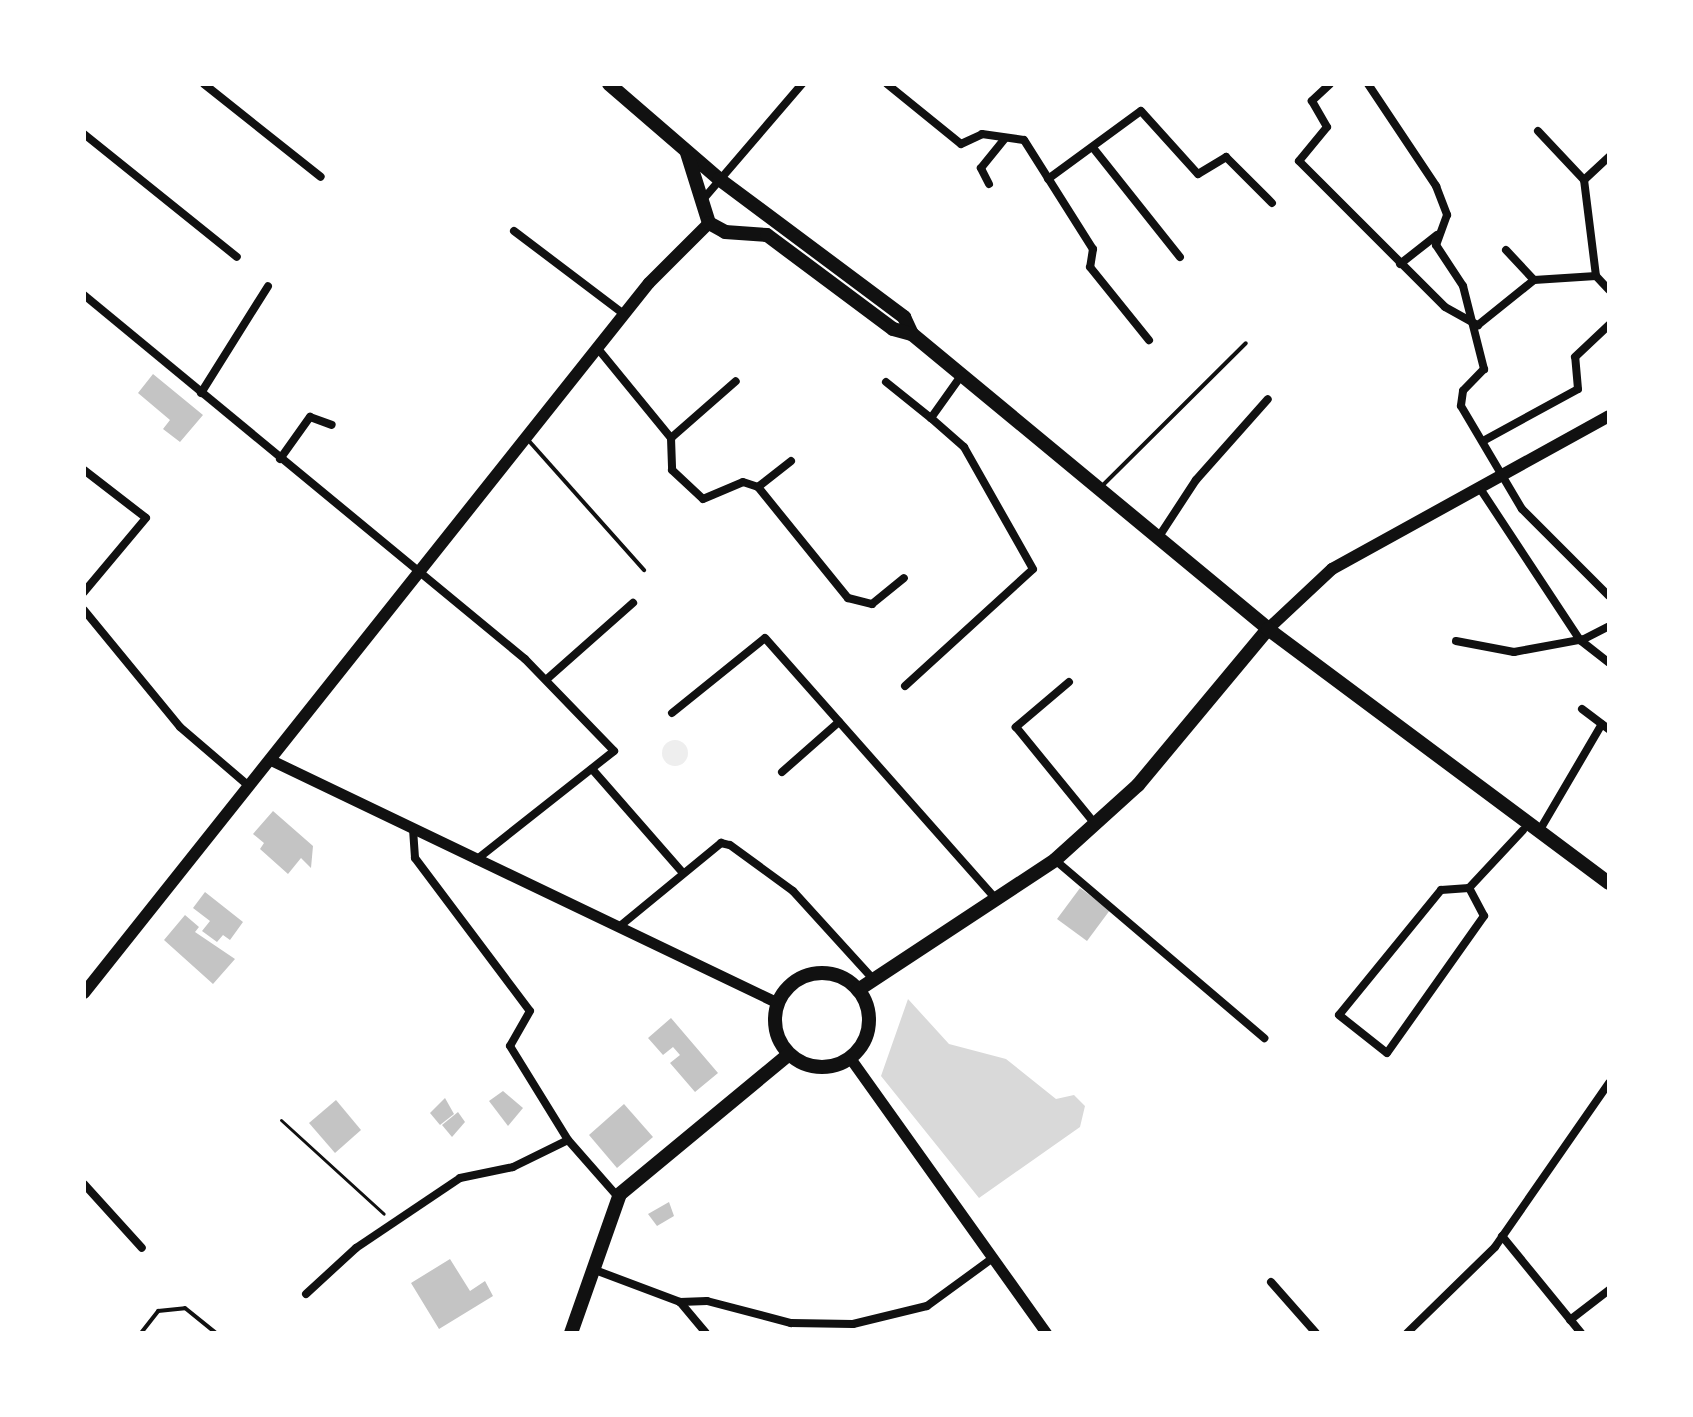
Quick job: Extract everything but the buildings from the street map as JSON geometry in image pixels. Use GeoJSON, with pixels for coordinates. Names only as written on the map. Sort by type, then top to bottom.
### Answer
{"type":"FeatureCollection","features":[{"type":"Feature","properties":{"kind":"main road"},"geometry":{"type":"LineString","coordinates":[[609,84],[719,179],[904,317],[912,334],[1268,629],[1609,883]]}},
{"type":"Feature","properties":{"kind":"main road"},"geometry":{"type":"LineString","coordinates":[[84,993],[420,577],[625,315],[709,223],[706,196],[685,149]]}},
{"type":"Feature","properties":{"kind":"main road"},"geometry":{"type":"LineString","coordinates":[[709,223],[725,232],[767,235],[893,329],[912,334]]}},
{"type":"Feature","properties":{"kind":"main road"},"geometry":{"type":"LineString","coordinates":[[858,990],[998,901],[1055,860],[1138,785],[1268,629],[1332,569],[1504,478],[1609,416]]}},
{"type":"Feature","properties":{"kind":"main road"},"geometry":{"type":"LineString","coordinates":[[821,973],[858,990],[869,1020],[850,1058],[822,1067],[789,1054],[776,1030],[778,1003],[796,982],[821,973]]}},
{"type":"Feature","properties":{"kind":"main road"},"geometry":{"type":"LineString","coordinates":[[571,1333],[618,1197],[789,1054]]}},
{"type":"Feature","properties":{"kind":"street"},"geometry":{"type":"LineString","coordinates":[[204,84],[321,177]]}},
{"type":"Feature","properties":{"kind":"street"},"geometry":{"type":"LineString","coordinates":[[706,196],[802,84]]}},
{"type":"Feature","properties":{"kind":"street"},"geometry":{"type":"LineString","coordinates":[[887,84],[961,144],[982,134],[1024,140],[1045,163],[1048,179],[1093,249],[1090,267],[1149,340]]}},
{"type":"Feature","properties":{"kind":"street"},"geometry":{"type":"LineString","coordinates":[[1330,84],[1312,101],[1327,127],[1299,161],[1445,307],[1478,325]]}},
{"type":"Feature","properties":{"kind":"street"},"geometry":{"type":"LineString","coordinates":[[1368,84],[1436,186],[1447,215],[1437,235],[1400,264]]}},
{"type":"Feature","properties":{"kind":"street"},"geometry":{"type":"LineString","coordinates":[[1048,179],[1094,149],[1141,111],[1198,174],[1226,157],[1272,203]]}},
{"type":"Feature","properties":{"kind":"street"},"geometry":{"type":"LineString","coordinates":[[1538,131],[1584,180],[1596,276],[1609,290]]}},
{"type":"Feature","properties":{"kind":"street"},"geometry":{"type":"LineString","coordinates":[[84,134],[237,257]]}},
{"type":"Feature","properties":{"kind":"street"},"geometry":{"type":"LineString","coordinates":[[989,184],[981,168],[1005,138]]}},
{"type":"Feature","properties":{"kind":"street"},"geometry":{"type":"LineString","coordinates":[[1094,149],[1180,257]]}},
{"type":"Feature","properties":{"kind":"street"},"geometry":{"type":"LineString","coordinates":[[1584,180],[1609,157]]}},
{"type":"Feature","properties":{"kind":"street"},"geometry":{"type":"LineString","coordinates":[[514,231],[625,315]]}},
{"type":"Feature","properties":{"kind":"street"},"geometry":{"type":"LineString","coordinates":[[1437,235],[1438,252],[1463,286],[1478,325],[1484,369],[1463,391],[1461,406],[1522,509],[1609,596]]}},
{"type":"Feature","properties":{"kind":"street"},"geometry":{"type":"LineString","coordinates":[[1506,250],[1534,280]]}},
{"type":"Feature","properties":{"kind":"street"},"geometry":{"type":"LineString","coordinates":[[1478,325],[1534,280],[1596,276]]}},
{"type":"Feature","properties":{"kind":"street"},"geometry":{"type":"LineString","coordinates":[[201,393],[268,286]]}},
{"type":"Feature","properties":{"kind":"street"},"geometry":{"type":"LineString","coordinates":[[84,295],[420,577],[547,679],[614,751],[476,861]]}},
{"type":"Feature","properties":{"kind":"street"},"geometry":{"type":"LineString","coordinates":[[1483,441],[1578,389],[1575,357],[1609,325]]}},
{"type":"Feature","properties":{"kind":"street"},"geometry":{"type":"LineString","coordinates":[[599,350],[671,438],[672,470],[696,496],[743,482],[758,487],[848,598],[872,604],[904,578]]}},
{"type":"Feature","properties":{"kind":"street"},"geometry":{"type":"LineString","coordinates":[[931,418],[961,376]]}},
{"type":"Feature","properties":{"kind":"street"},"geometry":{"type":"LineString","coordinates":[[671,438],[736,381]]}},
{"type":"Feature","properties":{"kind":"street"},"geometry":{"type":"LineString","coordinates":[[886,382],[964,447],[1033,569],[905,686]]}},
{"type":"Feature","properties":{"kind":"street"},"geometry":{"type":"LineString","coordinates":[[1158,538],[1196,480],[1268,399]]}},
{"type":"Feature","properties":{"kind":"street"},"geometry":{"type":"LineString","coordinates":[[280,459],[310,417],[332,425]]}},
{"type":"Feature","properties":{"kind":"street"},"geometry":{"type":"LineString","coordinates":[[758,487],[791,461]]}},
{"type":"Feature","properties":{"kind":"street"},"geometry":{"type":"LineString","coordinates":[[84,470],[146,518],[84,592]]}},
{"type":"Feature","properties":{"kind":"street"},"geometry":{"type":"LineString","coordinates":[[1481,490],[1580,640],[1609,663]]}},
{"type":"Feature","properties":{"kind":"street"},"geometry":{"type":"LineString","coordinates":[[547,679],[633,603]]}},
{"type":"Feature","properties":{"kind":"street"},"geometry":{"type":"LineString","coordinates":[[84,610],[180,727],[250,787]]}},
{"type":"Feature","properties":{"kind":"street"},"geometry":{"type":"LineString","coordinates":[[1456,641],[1514,652],[1580,640],[1609,626]]}},
{"type":"Feature","properties":{"kind":"street"},"geometry":{"type":"LineString","coordinates":[[672,713],[765,638],[998,901]]}},
{"type":"Feature","properties":{"kind":"street"},"geometry":{"type":"LineString","coordinates":[[1069,682],[1016,727],[1095,824]]}},
{"type":"Feature","properties":{"kind":"street"},"geometry":{"type":"LineString","coordinates":[[1469,888],[1484,916],[1387,1053],[1339,1015],[1441,890],[1469,888],[1533,829],[1606,726],[1582,709]]}},
{"type":"Feature","properties":{"kind":"street"},"geometry":{"type":"LineString","coordinates":[[782,772],[839,722]]}},
{"type":"Feature","properties":{"kind":"street"},"geometry":{"type":"LineString","coordinates":[[273,761],[476,861],[620,926],[778,1003]]}},
{"type":"Feature","properties":{"kind":"street"},"geometry":{"type":"LineString","coordinates":[[592,769],[683,873]]}},
{"type":"Feature","properties":{"kind":"street"},"geometry":{"type":"LineString","coordinates":[[413,829],[415,858],[530,1011],[510,1046],[568,1140],[618,1197]]}},
{"type":"Feature","properties":{"kind":"street"},"geometry":{"type":"LineString","coordinates":[[620,926],[721,843],[739,848],[793,891],[875,981]]}},
{"type":"Feature","properties":{"kind":"street"},"geometry":{"type":"LineString","coordinates":[[1055,860],[1264,1038]]}},
{"type":"Feature","properties":{"kind":"street"},"geometry":{"type":"LineString","coordinates":[[850,1058],[990,1260],[1046,1333]]}},
{"type":"Feature","properties":{"kind":"street"},"geometry":{"type":"LineString","coordinates":[[1407,1333],[1502,1236],[1608,1088]]}},
{"type":"Feature","properties":{"kind":"street"},"geometry":{"type":"LineString","coordinates":[[306,1294],[394,1222],[460,1178],[513,1167],[568,1140]]}},
{"type":"Feature","properties":{"kind":"street"},"geometry":{"type":"LineString","coordinates":[[84,1184],[142,1248]]}},
{"type":"Feature","properties":{"kind":"street"},"geometry":{"type":"LineString","coordinates":[[1502,1236],[1581,1333]]}},
{"type":"Feature","properties":{"kind":"street"},"geometry":{"type":"LineString","coordinates":[[595,1270],[680,1302],[707,1301],[791,1323],[853,1324],[927,1306],[990,1260]]}},
{"type":"Feature","properties":{"kind":"street"},"geometry":{"type":"LineString","coordinates":[[1271,1282],[1316,1333]]}},
{"type":"Feature","properties":{"kind":"street"},"geometry":{"type":"LineString","coordinates":[[1570,1320],[1609,1290]]}},
{"type":"Feature","properties":{"kind":"street"},"geometry":{"type":"LineString","coordinates":[[680,1302],[706,1333]]}},
{"type":"Feature","properties":{"kind":"lane"},"geometry":{"type":"LineString","coordinates":[[1099,489],[1246,343]]}},
{"type":"Feature","properties":{"kind":"lane"},"geometry":{"type":"LineString","coordinates":[[528,440],[644,570]]}},
{"type":"Feature","properties":{"kind":"lane"},"geometry":{"type":"LineString","coordinates":[[141,1333],[158,1311],[185,1308],[216,1333]]}},
{"type":"Feature","properties":{"kind":"path"},"geometry":{"type":"LineString","coordinates":[[281,1120],[394,1222]]}},
{"type":"Feature","properties":{"kind":"shaded area"},"geometry":{"type":"Polygon","coordinates":[[[675,740],[684,744],[688,753],[684,762],[675,766],[666,762],[662,753],[666,744],[675,740]]]}},
{"type":"Feature","properties":{"kind":"shaded area"},"geometry":{"type":"Polygon","coordinates":[[[908,999],[949,1044],[1006,1059],[1056,1099],[1074,1095],[1085,1106],[1080,1127],[979,1198],[881,1076],[908,999]]]}}]}
